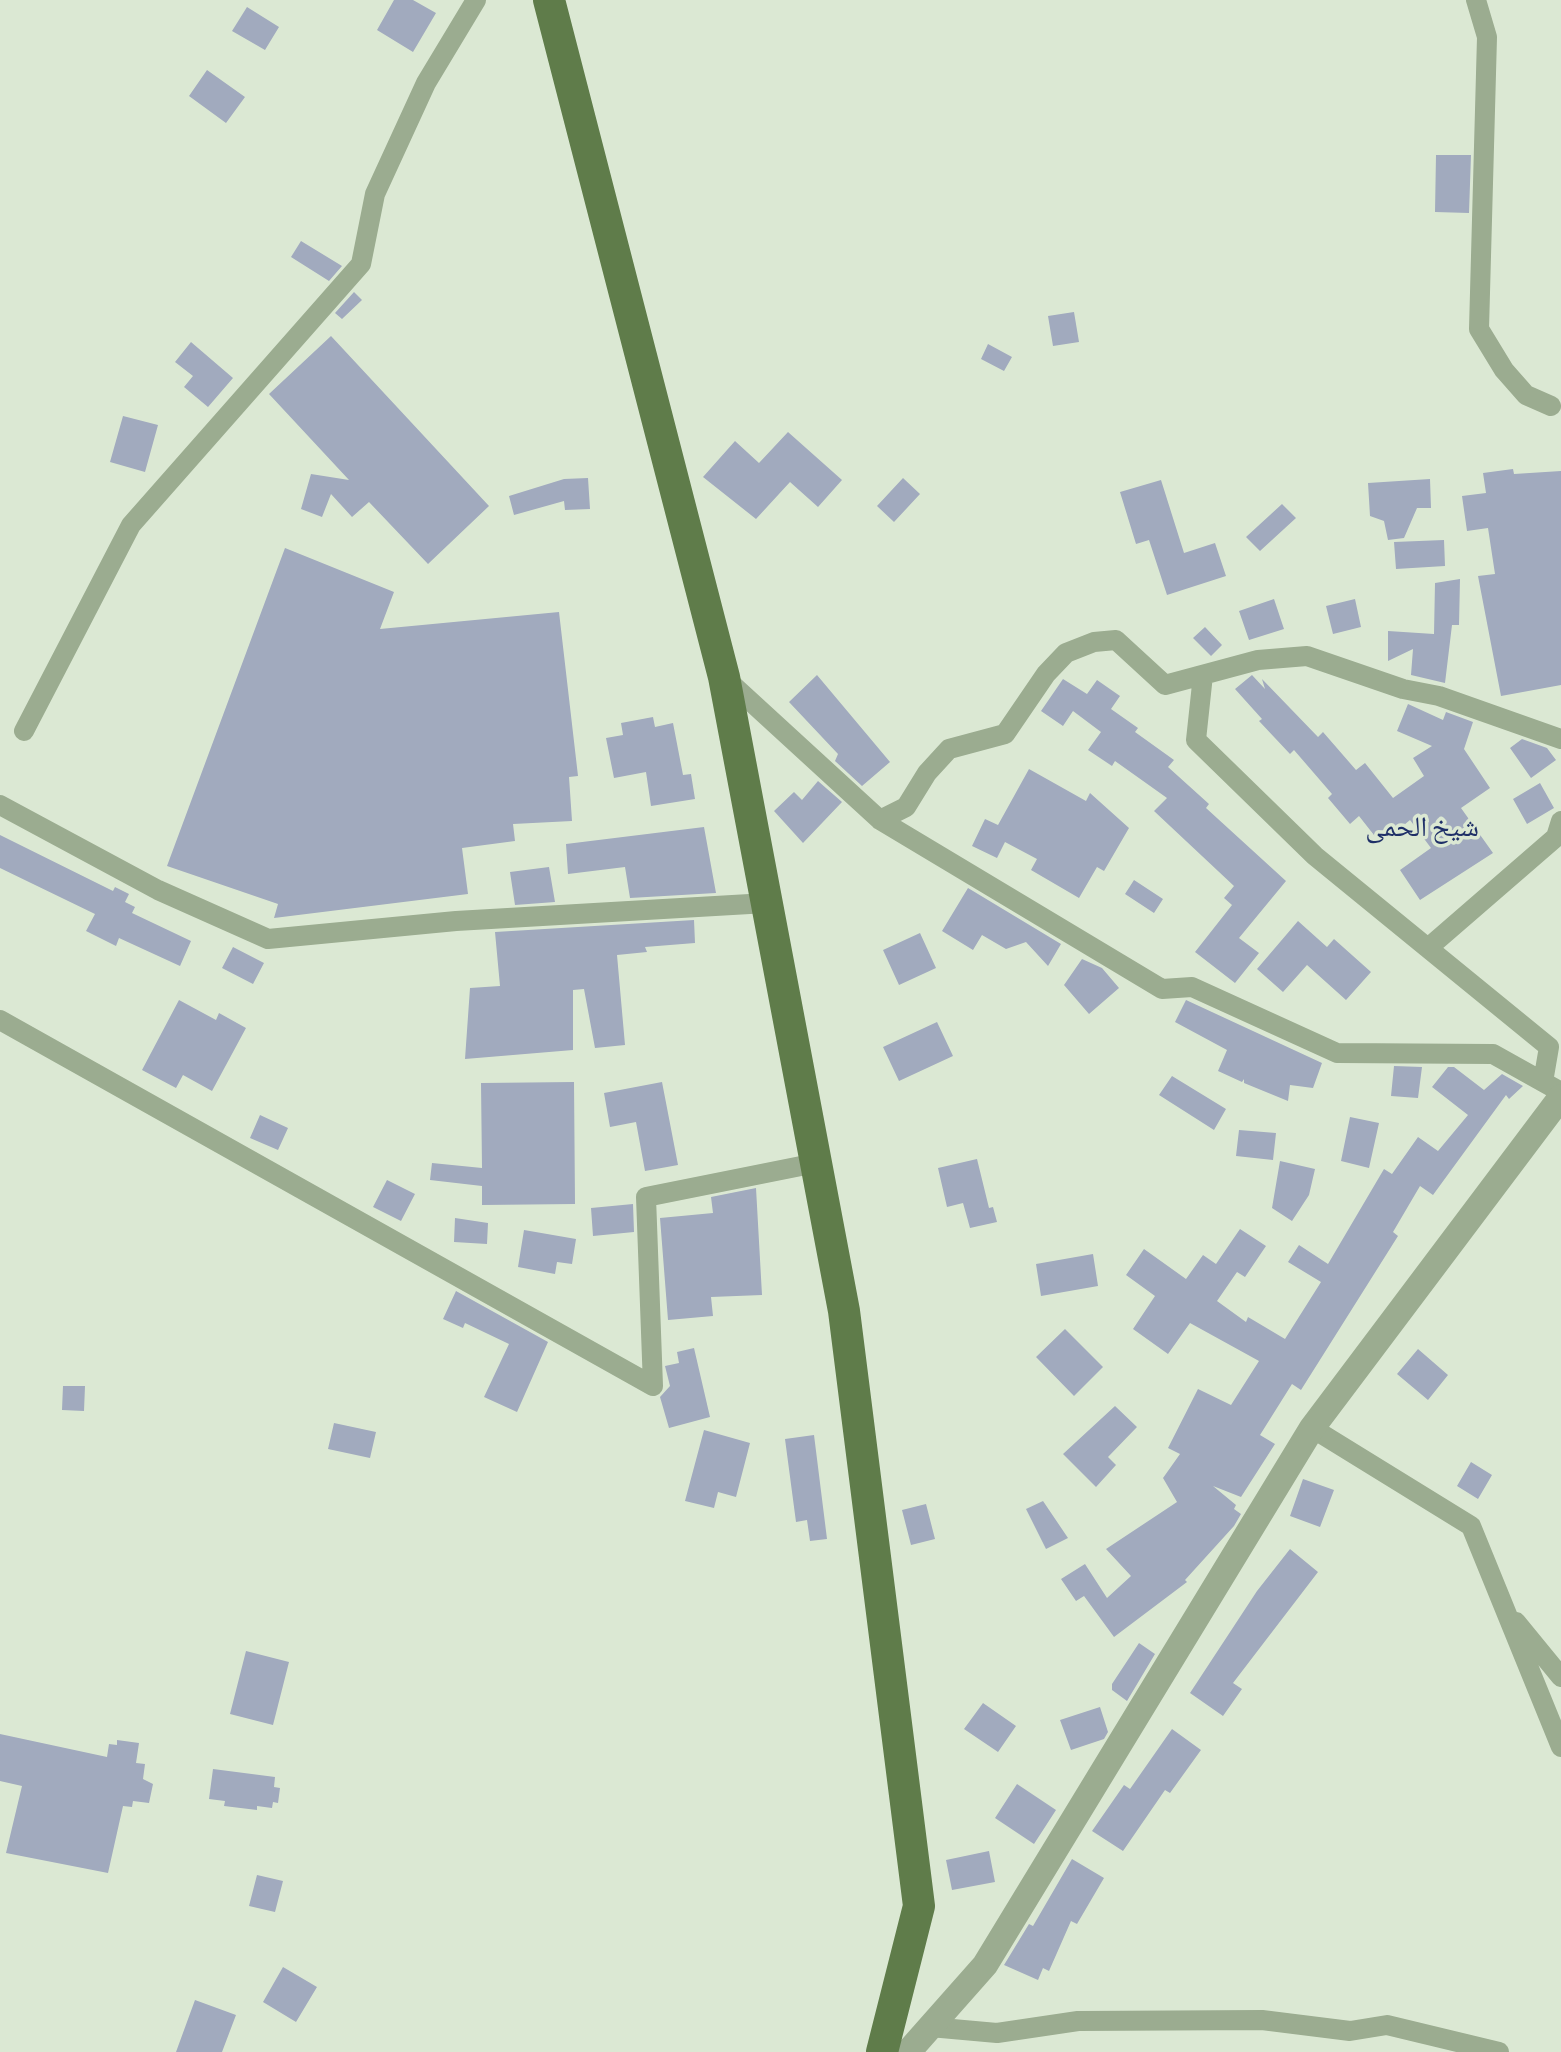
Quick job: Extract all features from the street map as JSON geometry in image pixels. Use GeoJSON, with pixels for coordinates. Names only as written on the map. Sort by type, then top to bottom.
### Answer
{"type":"FeatureCollection","features":[{"type":"Feature","properties":{"kind":"main road"},"geometry":{"type":"LineString","coordinates":[[549,0],[724,677],[844,1311],[919,1906],[882,2052]]}},
{"type":"Feature","properties":{"kind":"street"},"geometry":{"type":"LineString","coordinates":[[24,731],[131,525],[361,264],[375,194],[426,83],[476,0]]}},
{"type":"Feature","properties":{"kind":"street"},"geometry":{"type":"LineString","coordinates":[[1476,0],[1487,37],[1479,329],[1504,370],[1526,395],[1551,406]]}},
{"type":"Feature","properties":{"kind":"street"},"geometry":{"type":"LineString","coordinates":[[880,820],[906,807],[927,773],[949,749],[1005,734],[1046,674],[1066,653],[1094,642],[1116,640],[1165,685],[1258,660],[1307,656],[1403,689],[1439,696],[1561,739]]}},
{"type":"Feature","properties":{"kind":"street"},"geometry":{"type":"LineString","coordinates":[[908,2052],[985,1965],[1312,1428],[1555,1090],[1549,1047],[1315,856],[1196,740],[1203,675]]}},
{"type":"Feature","properties":{"kind":"street"},"geometry":{"type":"LineString","coordinates":[[724,677],[880,820],[1162,989],[1192,987],[1337,1053],[1493,1054],[1555,1090]]}},
{"type":"Feature","properties":{"kind":"street"},"geometry":{"type":"LineString","coordinates":[[0,805],[158,890],[268,939],[456,921],[767,903]]}},
{"type":"Feature","properties":{"kind":"street"},"geometry":{"type":"LineString","coordinates":[[1428,948],[1556,837],[1561,821]]}},
{"type":"Feature","properties":{"kind":"street"},"geometry":{"type":"LineString","coordinates":[[0,1020],[653,1386],[646,1197],[816,1163]]}},
{"type":"Feature","properties":{"kind":"street"},"geometry":{"type":"LineString","coordinates":[[1312,1428],[1471,1526],[1561,1747]]}},
{"type":"Feature","properties":{"kind":"street"},"geometry":{"type":"LineString","coordinates":[[1503,1607],[1561,1677]]}},
{"type":"Feature","properties":{"kind":"street"},"geometry":{"type":"LineString","coordinates":[[930,2027],[997,2033],[1078,2021],[1262,2020],[1350,2031],[1387,2025],[1499,2052]]}},
{"type":"Feature","properties":{"kind":"building"},"geometry":{"type":"Polygon","coordinates":[[[394,0],[413,0],[436,13],[413,52],[377,30],[394,0]]]}},
{"type":"Feature","properties":{"kind":"building"},"geometry":{"type":"Polygon","coordinates":[[[247,7],[279,27],[265,50],[232,31],[247,7]]]}},
{"type":"Feature","properties":{"kind":"building"},"geometry":{"type":"Polygon","coordinates":[[[207,70],[245,97],[226,123],[189,96],[207,70]]]}},
{"type":"Feature","properties":{"kind":"building"},"geometry":{"type":"Polygon","coordinates":[[[1436,155],[1471,155],[1469,213],[1435,212],[1436,155]]]}},
{"type":"Feature","properties":{"kind":"building"},"geometry":{"type":"Polygon","coordinates":[[[301,241],[342,266],[329,281],[291,257],[301,241]]]}},
{"type":"Feature","properties":{"kind":"building"},"geometry":{"type":"Polygon","coordinates":[[[354,292],[362,300],[342,319],[335,313],[354,292]]]}},
{"type":"Feature","properties":{"kind":"building"},"geometry":{"type":"Polygon","coordinates":[[[1074,312],[1079,342],[1053,346],[1048,316],[1074,312]]]}},
{"type":"Feature","properties":{"kind":"building"},"geometry":{"type":"Polygon","coordinates":[[[331,336],[489,506],[428,564],[369,502],[352,517],[331,494],[322,517],[301,509],[311,474],[349,480],[269,394],[331,336]]]}},
{"type":"Feature","properties":{"kind":"building"},"geometry":{"type":"Polygon","coordinates":[[[191,342],[233,378],[208,407],[184,387],[193,376],[175,362],[191,342]]]}},
{"type":"Feature","properties":{"kind":"building"},"geometry":{"type":"Polygon","coordinates":[[[988,344],[1012,357],[1004,371],[981,359],[988,344]]]}},
{"type":"Feature","properties":{"kind":"building"},"geometry":{"type":"Polygon","coordinates":[[[123,416],[158,425],[145,472],[110,462],[123,416]]]}},
{"type":"Feature","properties":{"kind":"building"},"geometry":{"type":"Polygon","coordinates":[[[788,432],[842,480],[818,507],[790,482],[756,519],[703,477],[735,441],[759,463],[788,432]]]}},
{"type":"Feature","properties":{"kind":"building"},"geometry":{"type":"Polygon","coordinates":[[[1513,469],[1514,474],[1561,471],[1561,685],[1501,696],[1478,576],[1495,574],[1488,528],[1467,531],[1462,496],[1486,493],[1483,473],[1513,469]]]}},
{"type":"Feature","properties":{"kind":"building"},"geometry":{"type":"Polygon","coordinates":[[[588,478],[590,509],[565,510],[564,501],[514,515],[509,496],[564,479],[588,478]]]}},
{"type":"Feature","properties":{"kind":"building"},"geometry":{"type":"Polygon","coordinates":[[[903,478],[920,494],[894,522],[877,506],[903,478]]]}},
{"type":"Feature","properties":{"kind":"building"},"geometry":{"type":"Polygon","coordinates":[[[1430,479],[1431,508],[1417,508],[1404,538],[1388,540],[1384,521],[1370,516],[1368,483],[1430,479]]]}},
{"type":"Feature","properties":{"kind":"building"},"geometry":{"type":"Polygon","coordinates":[[[1161,480],[1184,553],[1215,543],[1226,576],[1167,595],[1149,540],[1136,544],[1120,492],[1161,480]]]}},
{"type":"Feature","properties":{"kind":"building"},"geometry":{"type":"Polygon","coordinates":[[[1282,504],[1296,518],[1260,551],[1246,537],[1282,504]]]}},
{"type":"Feature","properties":{"kind":"building"},"geometry":{"type":"Polygon","coordinates":[[[1444,540],[1445,566],[1396,569],[1394,542],[1444,540]]]}},
{"type":"Feature","properties":{"kind":"building"},"geometry":{"type":"Polygon","coordinates":[[[285,548],[394,592],[380,629],[559,612],[578,776],[569,777],[572,821],[513,824],[515,841],[462,848],[468,894],[274,918],[278,904],[167,866],[285,548]]]}},
{"type":"Feature","properties":{"kind":"building"},"geometry":{"type":"Polygon","coordinates":[[[1460,579],[1459,625],[1452,625],[1445,683],[1411,675],[1413,649],[1388,661],[1388,631],[1434,634],[1435,583],[1460,579]]]}},
{"type":"Feature","properties":{"kind":"building"},"geometry":{"type":"Polygon","coordinates":[[[1274,599],[1284,629],[1249,640],[1239,611],[1274,599]]]}},
{"type":"Feature","properties":{"kind":"building"},"geometry":{"type":"Polygon","coordinates":[[[1355,599],[1361,627],[1333,634],[1326,606],[1355,599]]]}},
{"type":"Feature","properties":{"kind":"building"},"geometry":{"type":"Polygon","coordinates":[[[1205,627],[1222,645],[1211,656],[1193,638],[1205,627]]]}},
{"type":"Feature","properties":{"kind":"building"},"geometry":{"type":"Polygon","coordinates":[[[817,675],[890,762],[862,786],[835,761],[838,754],[789,702],[817,675]]]}},
{"type":"Feature","properties":{"kind":"building"},"geometry":{"type":"Polygon","coordinates":[[[1252,675],[1265,689],[1262,679],[1318,737],[1323,732],[1356,770],[1365,763],[1393,798],[1424,776],[1413,758],[1432,746],[1397,731],[1408,704],[1443,720],[1446,712],[1473,722],[1464,749],[1490,788],[1461,808],[1493,853],[1420,900],[1400,870],[1431,848],[1410,820],[1381,844],[1359,816],[1350,824],[1328,798],[1332,794],[1294,750],[1290,754],[1259,721],[1262,719],[1235,689],[1252,675]]]}},
{"type":"Feature","properties":{"kind":"building"},"geometry":{"type":"Polygon","coordinates":[[[1063,679],[1087,694],[1097,680],[1120,696],[1111,709],[1138,728],[1135,732],[1174,760],[1168,767],[1209,804],[1206,808],[1286,881],[1239,938],[1259,953],[1235,983],[1195,952],[1232,905],[1224,898],[1234,886],[1154,811],[1167,798],[1115,761],[1112,766],[1088,750],[1101,732],[1073,711],[1063,726],[1041,711],[1063,679]]]}},
{"type":"Feature","properties":{"kind":"building"},"geometry":{"type":"Polygon","coordinates":[[[653,717],[655,727],[673,723],[683,775],[691,774],[695,799],[651,806],[646,772],[614,778],[606,738],[623,735],[621,723],[653,717]]]}},
{"type":"Feature","properties":{"kind":"building"},"geometry":{"type":"Polygon","coordinates":[[[1522,739],[1547,748],[1556,760],[1531,778],[1510,748],[1522,739]]]}},
{"type":"Feature","properties":{"kind":"building"},"geometry":{"type":"Polygon","coordinates":[[[1029,769],[1086,801],[1090,793],[1129,828],[1104,871],[1097,867],[1079,898],[1031,870],[1037,859],[1005,842],[997,858],[972,846],[985,819],[998,825],[1029,769]]]}},
{"type":"Feature","properties":{"kind":"building"},"geometry":{"type":"Polygon","coordinates":[[[818,781],[842,802],[803,843],[774,811],[794,792],[802,800],[818,781]]]}},
{"type":"Feature","properties":{"kind":"building"},"geometry":{"type":"Polygon","coordinates":[[[1540,783],[1554,808],[1527,824],[1513,799],[1540,783]]]}},
{"type":"Feature","properties":{"kind":"building"},"geometry":{"type":"Polygon","coordinates":[[[704,827],[716,893],[630,898],[625,867],[568,874],[566,844],[704,827]]]}},
{"type":"Feature","properties":{"kind":"building"},"geometry":{"type":"Polygon","coordinates":[[[0,835],[113,891],[115,887],[129,894],[125,902],[135,907],[132,913],[191,941],[180,966],[119,938],[116,946],[86,931],[95,914],[0,868],[0,835]]]}},
{"type":"Feature","properties":{"kind":"building"},"geometry":{"type":"Polygon","coordinates":[[[549,867],[555,902],[515,905],[510,872],[549,867]]]}},
{"type":"Feature","properties":{"kind":"building"},"geometry":{"type":"Polygon","coordinates":[[[1134,880],[1163,899],[1154,913],[1125,894],[1134,880]]]}},
{"type":"Feature","properties":{"kind":"building"},"geometry":{"type":"Polygon","coordinates":[[[968,888],[1061,944],[1048,966],[1026,942],[1006,949],[982,935],[973,950],[942,931],[968,888]]]}},
{"type":"Feature","properties":{"kind":"building"},"geometry":{"type":"Polygon","coordinates":[[[694,920],[695,943],[645,947],[647,952],[617,955],[625,1045],[595,1048],[584,989],[573,990],[573,1050],[465,1059],[470,988],[500,986],[495,932],[694,920]]]}},
{"type":"Feature","properties":{"kind":"building"},"geometry":{"type":"Polygon","coordinates":[[[1298,921],[1327,947],[1334,939],[1371,972],[1346,1000],[1307,965],[1283,992],[1257,969],[1298,921]]]}},
{"type":"Feature","properties":{"kind":"building"},"geometry":{"type":"Polygon","coordinates":[[[920,933],[936,968],[899,985],[883,950],[920,933]]]}},
{"type":"Feature","properties":{"kind":"building"},"geometry":{"type":"Polygon","coordinates":[[[233,947],[264,963],[253,984],[222,968],[233,947]]]}},
{"type":"Feature","properties":{"kind":"building"},"geometry":{"type":"Polygon","coordinates":[[[1082,959],[1102,968],[1119,988],[1089,1014],[1064,985],[1082,959]]]}},
{"type":"Feature","properties":{"kind":"building"},"geometry":{"type":"Polygon","coordinates":[[[179,1000],[216,1020],[219,1013],[246,1028],[212,1091],[183,1075],[176,1088],[142,1070],[179,1000]]]}},
{"type":"Feature","properties":{"kind":"building"},"geometry":{"type":"Polygon","coordinates":[[[1186,1000],[1322,1063],[1313,1088],[1290,1085],[1288,1101],[1244,1083],[1244,1079],[1242,1082],[1218,1071],[1227,1050],[1175,1022],[1186,1000]]]}},
{"type":"Feature","properties":{"kind":"building"},"geometry":{"type":"Polygon","coordinates":[[[937,1022],[953,1056],[899,1081],[883,1047],[937,1022]]]}},
{"type":"Feature","properties":{"kind":"building"},"geometry":{"type":"Polygon","coordinates":[[[1394,1066],[1422,1067],[1418,1098],[1391,1096],[1394,1066]]]}},
{"type":"Feature","properties":{"kind":"building"},"geometry":{"type":"Polygon","coordinates":[[[1448,1067],[1454,1067],[1484,1090],[1502,1074],[1523,1086],[1509,1099],[1506,1095],[1433,1195],[1420,1186],[1393,1232],[1398,1236],[1301,1390],[1292,1384],[1260,1435],[1275,1444],[1241,1497],[1213,1486],[1236,1505],[1234,1509],[1241,1514],[1234,1526],[1185,1580],[1187,1582],[1114,1637],[1084,1596],[1076,1601],[1061,1579],[1085,1564],[1107,1598],[1131,1576],[1106,1549],[1177,1502],[1163,1478],[1180,1454],[1168,1448],[1198,1389],[1231,1405],[1259,1361],[1190,1323],[1168,1354],[1133,1329],[1155,1296],[1126,1275],[1144,1249],[1186,1279],[1203,1255],[1216,1264],[1240,1229],[1266,1246],[1245,1277],[1237,1272],[1217,1301],[1246,1322],[1248,1317],[1285,1339],[1321,1282],[1288,1262],[1299,1245],[1328,1264],[1384,1169],[1392,1174],[1418,1137],[1438,1151],[1468,1115],[1432,1087],[1448,1067]]]}},
{"type":"Feature","properties":{"kind":"building"},"geometry":{"type":"Polygon","coordinates":[[[1172,1076],[1226,1109],[1214,1130],[1159,1095],[1172,1076]]]}},
{"type":"Feature","properties":{"kind":"building"},"geometry":{"type":"Polygon","coordinates":[[[574,1082],[575,1204],[482,1205],[482,1186],[430,1180],[432,1163],[482,1168],[481,1083],[574,1082]]]}},
{"type":"Feature","properties":{"kind":"building"},"geometry":{"type":"Polygon","coordinates":[[[662,1082],[678,1165],[645,1171],[636,1122],[610,1127],[604,1093],[662,1082]]]}},
{"type":"Feature","properties":{"kind":"building"},"geometry":{"type":"Polygon","coordinates":[[[260,1115],[288,1128],[278,1150],[250,1138],[260,1115]]]}},
{"type":"Feature","properties":{"kind":"building"},"geometry":{"type":"Polygon","coordinates":[[[1350,1117],[1379,1123],[1369,1168],[1341,1161],[1350,1117]]]}},
{"type":"Feature","properties":{"kind":"building"},"geometry":{"type":"Polygon","coordinates":[[[1239,1130],[1276,1133],[1273,1160],[1236,1156],[1239,1130]]]}},
{"type":"Feature","properties":{"kind":"building"},"geometry":{"type":"Polygon","coordinates":[[[977,1159],[989,1208],[993,1207],[997,1222],[970,1228],[963,1203],[947,1207],[938,1168],[977,1159]]]}},
{"type":"Feature","properties":{"kind":"building"},"geometry":{"type":"Polygon","coordinates":[[[1280,1161],[1315,1169],[1309,1195],[1292,1221],[1272,1208],[1280,1161]]]}},
{"type":"Feature","properties":{"kind":"building"},"geometry":{"type":"Polygon","coordinates":[[[387,1180],[415,1194],[401,1221],[373,1207],[387,1180]]]}},
{"type":"Feature","properties":{"kind":"building"},"geometry":{"type":"Polygon","coordinates":[[[756,1188],[762,1295],[711,1297],[713,1316],[668,1320],[660,1218],[713,1213],[711,1197],[756,1188]]]}},
{"type":"Feature","properties":{"kind":"building"},"geometry":{"type":"Polygon","coordinates":[[[633,1204],[634,1232],[593,1236],[591,1208],[633,1204]]]}},
{"type":"Feature","properties":{"kind":"building"},"geometry":{"type":"Polygon","coordinates":[[[455,1218],[488,1223],[487,1244],[454,1242],[455,1218]]]}},
{"type":"Feature","properties":{"kind":"building"},"geometry":{"type":"Polygon","coordinates":[[[524,1230],[576,1239],[572,1264],[557,1262],[555,1274],[518,1267],[524,1230]]]}},
{"type":"Feature","properties":{"kind":"building"},"geometry":{"type":"Polygon","coordinates":[[[1093,1254],[1098,1286],[1041,1296],[1036,1264],[1093,1254]]]}},
{"type":"Feature","properties":{"kind":"building"},"geometry":{"type":"Polygon","coordinates":[[[456,1291],[548,1342],[517,1412],[484,1397],[509,1344],[465,1323],[463,1328],[443,1319],[456,1291]]]}},
{"type":"Feature","properties":{"kind":"building"},"geometry":{"type":"Polygon","coordinates":[[[1065,1329],[1103,1367],[1074,1396],[1036,1357],[1065,1329]]]}},
{"type":"Feature","properties":{"kind":"building"},"geometry":{"type":"Polygon","coordinates":[[[694,1348],[710,1417],[669,1428],[660,1397],[670,1386],[665,1366],[679,1363],[677,1352],[694,1348]]]}},
{"type":"Feature","properties":{"kind":"building"},"geometry":{"type":"Polygon","coordinates":[[[1418,1349],[1448,1375],[1428,1400],[1397,1374],[1418,1349]]]}},
{"type":"Feature","properties":{"kind":"building"},"geometry":{"type":"Polygon","coordinates":[[[63,1386],[85,1386],[84,1411],[62,1410],[63,1386]]]}},
{"type":"Feature","properties":{"kind":"building"},"geometry":{"type":"Polygon","coordinates":[[[1115,1406],[1137,1427],[1108,1457],[1116,1465],[1096,1487],[1063,1454],[1115,1406]]]}},
{"type":"Feature","properties":{"kind":"building"},"geometry":{"type":"Polygon","coordinates":[[[334,1423],[376,1432],[370,1458],[328,1449],[334,1423]]]}},
{"type":"Feature","properties":{"kind":"building"},"geometry":{"type":"Polygon","coordinates":[[[704,1430],[750,1443],[736,1497],[718,1492],[714,1508],[685,1501],[704,1430]]]}},
{"type":"Feature","properties":{"kind":"building"},"geometry":{"type":"Polygon","coordinates":[[[814,1435],[827,1539],[810,1541],[807,1520],[796,1522],[785,1439],[814,1435]]]}},
{"type":"Feature","properties":{"kind":"building"},"geometry":{"type":"Polygon","coordinates":[[[1471,1462],[1492,1475],[1478,1499],[1457,1486],[1471,1462]]]}},
{"type":"Feature","properties":{"kind":"building"},"geometry":{"type":"Polygon","coordinates":[[[1303,1479],[1334,1490],[1320,1527],[1290,1516],[1303,1479]]]}},
{"type":"Feature","properties":{"kind":"building"},"geometry":{"type":"Polygon","coordinates":[[[1043,1501],[1068,1538],[1046,1549],[1026,1509],[1043,1501]]]}},
{"type":"Feature","properties":{"kind":"building"},"geometry":{"type":"Polygon","coordinates":[[[926,1504],[935,1539],[911,1545],[902,1510],[926,1504]]]}},
{"type":"Feature","properties":{"kind":"building"},"geometry":{"type":"Polygon","coordinates":[[[1290,1549],[1318,1572],[1233,1683],[1242,1689],[1223,1716],[1190,1693],[1257,1591],[1290,1549]]]}},
{"type":"Feature","properties":{"kind":"building"},"geometry":{"type":"Polygon","coordinates":[[[1139,1643],[1155,1654],[1127,1701],[1112,1690],[1112,1684],[1139,1643]]]}},
{"type":"Feature","properties":{"kind":"building"},"geometry":{"type":"Polygon","coordinates":[[[246,1651],[289,1662],[273,1725],[230,1714],[246,1651]]]}},
{"type":"Feature","properties":{"kind":"building"},"geometry":{"type":"Polygon","coordinates":[[[983,1703],[1016,1726],[998,1752],[964,1729],[983,1703]]]}},
{"type":"Feature","properties":{"kind":"building"},"geometry":{"type":"Polygon","coordinates":[[[1100,1707],[1108,1732],[1104,1739],[1071,1750],[1060,1720],[1100,1707]]]}},
{"type":"Feature","properties":{"kind":"building"},"geometry":{"type":"Polygon","coordinates":[[[1172,1729],[1201,1750],[1170,1793],[1165,1790],[1123,1851],[1092,1831],[1124,1785],[1130,1789],[1172,1729]]]}},
{"type":"Feature","properties":{"kind":"building"},"geometry":{"type":"Polygon","coordinates":[[[0,1734],[107,1757],[109,1744],[117,1745],[117,1740],[139,1743],[136,1763],[145,1764],[143,1779],[153,1784],[149,1803],[133,1801],[132,1807],[123,1806],[108,1873],[6,1853],[22,1786],[0,1781],[0,1734]]]}},
{"type":"Feature","properties":{"kind":"building"},"geometry":{"type":"Polygon","coordinates":[[[213,1769],[275,1777],[274,1787],[280,1788],[278,1803],[273,1802],[272,1808],[257,1806],[257,1810],[224,1806],[225,1801],[209,1799],[213,1769]]]}},
{"type":"Feature","properties":{"kind":"building"},"geometry":{"type":"Polygon","coordinates":[[[1017,1784],[1056,1810],[1034,1844],[995,1818],[1017,1784]]]}},
{"type":"Feature","properties":{"kind":"building"},"geometry":{"type":"Polygon","coordinates":[[[989,1851],[995,1882],[952,1890],[946,1860],[989,1851]]]}},
{"type":"Feature","properties":{"kind":"building"},"geometry":{"type":"Polygon","coordinates":[[[1072,1859],[1104,1878],[1077,1924],[1071,1921],[1049,1971],[1043,1968],[1038,1980],[1004,1965],[1029,1924],[1033,1926],[1072,1859]]]}},
{"type":"Feature","properties":{"kind":"building"},"geometry":{"type":"Polygon","coordinates":[[[257,1875],[283,1881],[275,1912],[249,1906],[257,1875]]]}},
{"type":"Feature","properties":{"kind":"building"},"geometry":{"type":"Polygon","coordinates":[[[283,1967],[317,1987],[296,2022],[263,2002],[283,1967]]]}},
{"type":"Feature","properties":{"kind":"building"},"geometry":{"type":"Polygon","coordinates":[[[195,2000],[236,2015],[222,2052],[176,2052],[195,2000]]]}},
{"type":"Feature","properties":{"kind":"district","name":"شيخ الحمى"},"geometry":{"type":"Point","coordinates":[1422,829]}}]}
